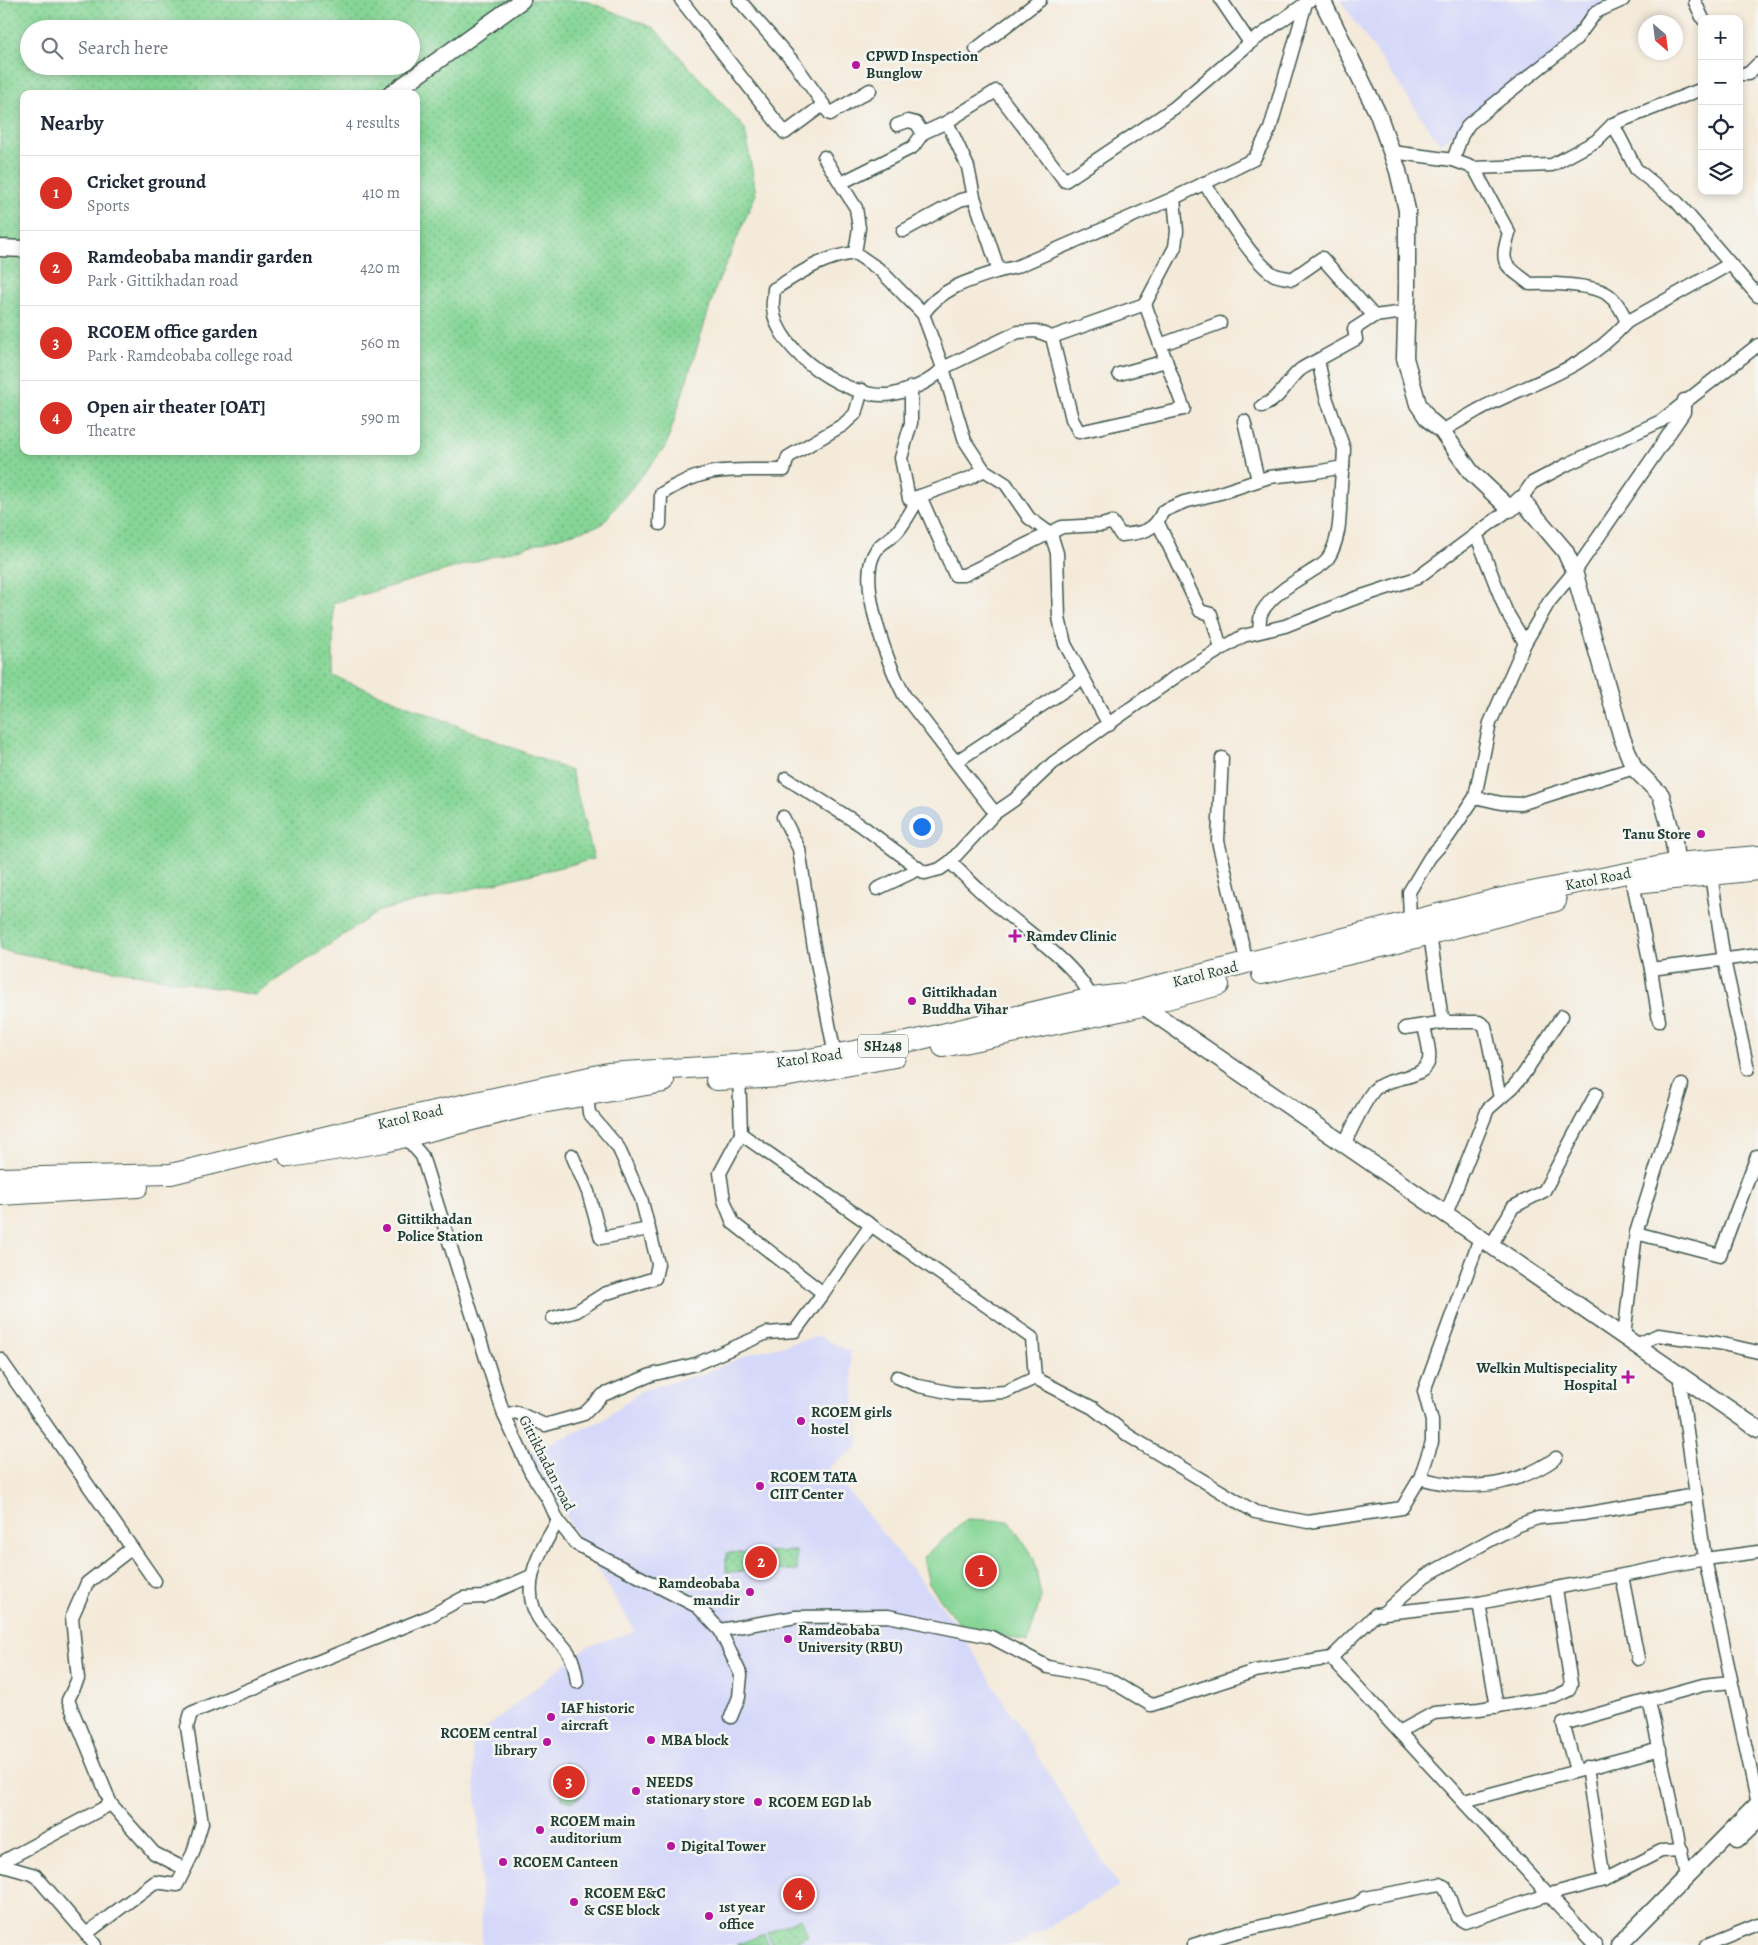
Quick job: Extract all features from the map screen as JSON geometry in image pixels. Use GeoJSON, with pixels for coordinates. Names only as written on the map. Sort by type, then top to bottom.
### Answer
{"type":"FeatureCollection","features":[{"type":"Feature","properties":{"kind":"main road","name":"Katol Road"},"geometry":{"type":"LineString","coordinates":[[0,1178],[171,1174],[401,1127],[651,1082],[739,1072],[1095,1007],[1142,1006],[1418,931],[1497,899],[1677,871],[1758,856]]}},
{"type":"Feature","properties":{"kind":"main road","name":"Katol Road"},"geometry":{"type":"LineString","coordinates":[[0,1195],[165,1186],[210,1177],[283,1158],[385,1142],[401,1127],[608,1072],[739,1072],[784,1077],[843,1068],[1095,1007],[1125,994],[1247,964],[1418,931],[1633,883],[1677,871],[1710,875],[1758,870]]}},
{"type":"Feature","properties":{"kind":"street"},"geometry":{"type":"LineString","coordinates":[[420,73],[522,0]]}},
{"type":"Feature","properties":{"kind":"street"},"geometry":{"type":"LineString","coordinates":[[681,0],[785,133],[823,104]]}},
{"type":"Feature","properties":{"kind":"street"},"geometry":{"type":"LineString","coordinates":[[739,0],[796,64],[830,114],[870,90]]}},
{"type":"Feature","properties":{"kind":"street"},"geometry":{"type":"LineString","coordinates":[[976,49],[1040,0]]}},
{"type":"Feature","properties":{"kind":"street"},"geometry":{"type":"LineString","coordinates":[[1221,0],[1250,43]]}},
{"type":"Feature","properties":{"kind":"street"},"geometry":{"type":"LineString","coordinates":[[1453,160],[1462,136],[1469,124],[1576,39],[1596,12],[1623,0]]}},
{"type":"Feature","properties":{"kind":"street"},"geometry":{"type":"LineString","coordinates":[[841,183],[913,147],[923,133],[948,122],[996,91],[1065,181],[1174,108],[1250,43],[1313,1]]}},
{"type":"Feature","properties":{"kind":"street"},"geometry":{"type":"LineString","coordinates":[[1313,1],[1378,114],[1392,152],[1407,210],[1408,291],[1405,312],[1405,358],[1418,404],[1428,419],[1442,431],[1472,472],[1516,504],[1565,551],[1574,571],[1609,698],[1634,768],[1661,795],[1674,842],[1677,871]]}},
{"type":"Feature","properties":{"kind":"street"},"geometry":{"type":"LineString","coordinates":[[923,314],[929,306],[949,289],[999,271],[1016,267],[1174,198],[1254,159],[1270,129],[1313,1]]}},
{"type":"Feature","properties":{"kind":"street"},"geometry":{"type":"LineString","coordinates":[[1695,2],[1701,15]]}},
{"type":"Feature","properties":{"kind":"street"},"geometry":{"type":"LineString","coordinates":[[1743,74],[1748,74],[1758,64]]}},
{"type":"Feature","properties":{"kind":"street"},"geometry":{"type":"LineString","coordinates":[[397,90],[417,75]]}},
{"type":"Feature","properties":{"kind":"street"},"geometry":{"type":"LineString","coordinates":[[1392,152],[1453,160],[1474,168],[1552,165],[1596,141],[1612,124],[1698,91]]}},
{"type":"Feature","properties":{"kind":"street"},"geometry":{"type":"LineString","coordinates":[[897,125],[908,121],[916,123],[923,133]]}},
{"type":"Feature","properties":{"kind":"street"},"geometry":{"type":"LineString","coordinates":[[948,122],[968,167],[974,197],[999,271]]}},
{"type":"Feature","properties":{"kind":"street"},"geometry":{"type":"LineString","coordinates":[[1612,124],[1636,169],[1677,202],[1758,296]]}},
{"type":"Feature","properties":{"kind":"street"},"geometry":{"type":"LineString","coordinates":[[824,157],[856,208],[859,228],[855,253]]}},
{"type":"Feature","properties":{"kind":"street"},"geometry":{"type":"LineString","coordinates":[[1474,168],[1510,233],[1503,253],[1506,264],[1530,284],[1559,283],[1606,293],[1620,307],[1627,322]]}},
{"type":"Feature","properties":{"kind":"street"},"geometry":{"type":"LineString","coordinates":[[1204,183],[1234,228],[1264,266],[1275,276],[1292,278],[1315,265],[1322,258],[1374,316]]}},
{"type":"Feature","properties":{"kind":"street"},"geometry":{"type":"LineString","coordinates":[[904,231],[960,200],[974,197]]}},
{"type":"Feature","properties":{"kind":"street"},"geometry":{"type":"LineString","coordinates":[[1108,726],[1064,644],[1059,618],[1057,553],[1050,534],[1029,518],[1006,484],[984,470],[965,441],[943,368],[923,314],[880,270],[855,253],[832,256],[809,267],[774,289],[773,309],[780,328],[791,347],[806,363],[841,385],[892,395],[935,377],[943,368],[1018,332],[1036,331],[1052,337],[1145,304],[1175,247],[1174,198]]}},
{"type":"Feature","properties":{"kind":"street"},"geometry":{"type":"LineString","coordinates":[[0,248],[20,248]]}},
{"type":"Feature","properties":{"kind":"street"},"geometry":{"type":"LineString","coordinates":[[1442,431],[1479,410],[1543,382],[1589,358],[1614,337],[1627,322],[1730,264]]}},
{"type":"Feature","properties":{"kind":"street"},"geometry":{"type":"LineString","coordinates":[[1052,337],[1072,419],[1079,432],[1184,409],[1145,304]]}},
{"type":"Feature","properties":{"kind":"street"},"geometry":{"type":"LineString","coordinates":[[1262,406],[1282,394],[1301,369],[1356,339],[1354,329],[1374,316],[1405,312]]}},
{"type":"Feature","properties":{"kind":"street"},"geometry":{"type":"LineString","coordinates":[[1160,345],[1220,323]]}},
{"type":"Feature","properties":{"kind":"street"},"geometry":{"type":"LineString","coordinates":[[786,778],[862,826],[925,873],[940,869],[950,862],[995,813],[1014,800],[1053,763],[1178,675],[1243,636],[1285,626],[1417,578],[1516,504],[1532,483],[1661,420],[1684,400],[1758,345]]}},
{"type":"Feature","properties":{"kind":"street"},"geometry":{"type":"LineString","coordinates":[[1259,631],[1261,613],[1298,580],[1327,562],[1340,527],[1342,511],[1339,496],[1344,449],[1326,397],[1318,360]]}},
{"type":"Feature","properties":{"kind":"street"},"geometry":{"type":"LineString","coordinates":[[1119,374],[1166,361]]}},
{"type":"Feature","properties":{"kind":"street"},"geometry":{"type":"LineString","coordinates":[[911,387],[911,423],[901,458],[910,499],[970,478],[984,470]]}},
{"type":"Feature","properties":{"kind":"street"},"geometry":{"type":"LineString","coordinates":[[660,524],[661,494],[680,482],[706,472],[735,468],[784,470],[788,457],[843,425],[855,414],[862,390]]}},
{"type":"Feature","properties":{"kind":"street"},"geometry":{"type":"LineString","coordinates":[[1446,1022],[1441,1013],[1409,892],[1430,856],[1448,837],[1475,796],[1490,723],[1525,643],[1549,602],[1574,571],[1684,412],[1684,400]]}},
{"type":"Feature","properties":{"kind":"street"},"geometry":{"type":"LineString","coordinates":[[1244,421],[1258,480]]}},
{"type":"Feature","properties":{"kind":"street"},"geometry":{"type":"LineString","coordinates":[[920,496],[955,575],[964,575],[1050,534],[1062,526],[1092,526],[1112,522],[1121,535],[1136,534],[1158,523],[1164,511],[1184,502],[1220,494],[1258,480],[1343,467]]}},
{"type":"Feature","properties":{"kind":"street"},"geometry":{"type":"LineString","coordinates":[[920,496],[897,532],[884,540],[874,555],[868,575],[869,595],[896,678],[904,695],[950,757],[957,761],[995,813]]}},
{"type":"Feature","properties":{"kind":"street"},"geometry":{"type":"LineString","coordinates":[[1158,523],[1200,611],[1211,614],[1221,648]]}},
{"type":"Feature","properties":{"kind":"street"},"geometry":{"type":"LineString","coordinates":[[1476,534],[1506,611],[1525,643]]}},
{"type":"Feature","properties":{"kind":"street"},"geometry":{"type":"LineString","coordinates":[[957,761],[1082,679]]}},
{"type":"Feature","properties":{"kind":"street"},"geometry":{"type":"LineString","coordinates":[[1222,758],[1218,841],[1232,907],[1247,964]]}},
{"type":"Feature","properties":{"kind":"street"},"geometry":{"type":"LineString","coordinates":[[1475,796],[1501,803],[1520,804],[1634,768]]}},
{"type":"Feature","properties":{"kind":"street"},"geometry":{"type":"LineString","coordinates":[[783,818],[799,848],[813,942],[835,1055]]}},
{"type":"Feature","properties":{"kind":"street"},"geometry":{"type":"LineString","coordinates":[[950,862],[995,905],[1045,945],[1080,979],[1095,1007]]}},
{"type":"Feature","properties":{"kind":"street"},"geometry":{"type":"LineString","coordinates":[[877,889],[919,869]]}},
{"type":"Feature","properties":{"kind":"street"},"geometry":{"type":"LineString","coordinates":[[1710,875],[1724,960],[1748,1069]]}},
{"type":"Feature","properties":{"kind":"street"},"geometry":{"type":"LineString","coordinates":[[1633,883],[1651,969],[1659,1021]]}},
{"type":"Feature","properties":{"kind":"street"},"geometry":{"type":"LineString","coordinates":[[1651,969],[1758,955]]}},
{"type":"Feature","properties":{"kind":"street"},"geometry":{"type":"LineString","coordinates":[[1125,994],[1758,1429]]}},
{"type":"Feature","properties":{"kind":"street"},"geometry":{"type":"LineString","coordinates":[[1446,1214],[1488,1109],[1524,1075],[1562,1016]]}},
{"type":"Feature","properties":{"kind":"street"},"geometry":{"type":"LineString","coordinates":[[1405,1028],[1446,1022],[1479,1022],[1485,1026],[1500,1098]]}},
{"type":"Feature","properties":{"kind":"street"},"geometry":{"type":"LineString","coordinates":[[1344,1144],[1374,1091],[1387,1080],[1410,1076],[1424,1069],[1429,1059],[1424,1025]]}},
{"type":"Feature","properties":{"kind":"street"},"geometry":{"type":"LineString","coordinates":[[739,1072],[741,1134],[720,1173],[724,1200],[733,1223],[823,1293]]}},
{"type":"Feature","properties":{"kind":"street"},"geometry":{"type":"LineString","coordinates":[[1630,1341],[1636,1233],[1682,1085]]}},
{"type":"Feature","properties":{"kind":"street"},"geometry":{"type":"LineString","coordinates":[[1035,1378],[1093,1408],[1129,1436],[1255,1512],[1308,1522],[1402,1508],[1420,1478],[1432,1442],[1432,1421],[1424,1391],[1485,1242],[1513,1207],[1544,1190],[1596,1094]]}},
{"type":"Feature","properties":{"kind":"street"},"geometry":{"type":"LineString","coordinates":[[553,1318],[578,1311],[604,1294],[655,1278],[658,1264],[641,1198],[618,1147],[589,1113],[587,1095]]}},
{"type":"Feature","properties":{"kind":"street","name":"Gittikhadan road"},"geometry":{"type":"LineString","coordinates":[[401,1127],[422,1156],[504,1415],[531,1473],[548,1499],[558,1521],[576,1544],[698,1607],[720,1630],[741,1675],[739,1697],[731,1717]]}},
{"type":"Feature","properties":{"kind":"street"},"geometry":{"type":"LineString","coordinates":[[741,1134],[1032,1338],[1035,1378]]}},
{"type":"Feature","properties":{"kind":"street"},"geometry":{"type":"LineString","coordinates":[[572,1155],[588,1192],[601,1238],[649,1229]]}},
{"type":"Feature","properties":{"kind":"street"},"geometry":{"type":"LineString","coordinates":[[1636,1233],[1720,1255],[1757,1156]]}},
{"type":"Feature","properties":{"kind":"street"},"geometry":{"type":"LineString","coordinates":[[504,1415],[516,1412],[545,1425],[584,1414],[603,1395],[651,1375],[696,1364],[767,1333],[795,1330],[871,1225]]}},
{"type":"Feature","properties":{"kind":"street"},"geometry":{"type":"LineString","coordinates":[[1630,1341],[1658,1335],[1718,1343],[1758,1352]]}},
{"type":"Feature","properties":{"kind":"street"},"geometry":{"type":"LineString","coordinates":[[0,1359],[155,1581]]}},
{"type":"Feature","properties":{"kind":"street"},"geometry":{"type":"LineString","coordinates":[[1619,1945],[1758,1804],[1705,1559],[1678,1374]]}},
{"type":"Feature","properties":{"kind":"street"},"geometry":{"type":"LineString","coordinates":[[896,1377],[919,1386],[953,1393],[975,1394],[1005,1392],[1035,1378]]}},
{"type":"Feature","properties":{"kind":"street"},"geometry":{"type":"LineString","coordinates":[[1420,1478],[1454,1486],[1503,1483],[1540,1470],[1556,1458]]}},
{"type":"Feature","properties":{"kind":"street"},"geometry":{"type":"LineString","coordinates":[[1382,1614],[1425,1576],[1518,1525],[1538,1518],[1583,1514],[1696,1495]]}},
{"type":"Feature","properties":{"kind":"street"},"geometry":{"type":"LineString","coordinates":[[558,1521],[543,1545],[531,1576],[529,1594],[533,1610],[573,1658],[576,1682]]}},
{"type":"Feature","properties":{"kind":"street"},"geometry":{"type":"LineString","coordinates":[[132,1548],[87,1583],[72,1617],[78,1679],[68,1700],[111,1804],[154,1853],[185,1869]]}},
{"type":"Feature","properties":{"kind":"street"},"geometry":{"type":"LineString","coordinates":[[720,1630],[796,1617],[888,1616],[991,1637],[1048,1667],[1108,1679],[1151,1706],[1255,1671],[1331,1658],[1376,1614],[1479,1603],[1705,1559],[1758,1552]]}},
{"type":"Feature","properties":{"kind":"street"},"geometry":{"type":"LineString","coordinates":[[86,1934],[155,1882],[177,1885],[185,1869],[202,1823],[186,1727],[191,1713],[419,1621],[463,1598],[483,1597],[531,1576]]}},
{"type":"Feature","properties":{"kind":"street"},"geometry":{"type":"LineString","coordinates":[[1622,1576],[1638,1659]]}},
{"type":"Feature","properties":{"kind":"street"},"geometry":{"type":"LineString","coordinates":[[1399,1732],[1434,1713],[1555,1697],[1569,1690],[1571,1684],[1556,1589]]}},
{"type":"Feature","properties":{"kind":"street"},"geometry":{"type":"LineString","coordinates":[[1479,1603],[1497,1706]]}},
{"type":"Feature","properties":{"kind":"street"},"geometry":{"type":"LineString","coordinates":[[1331,1658],[1595,1945]]}},
{"type":"Feature","properties":{"kind":"street"},"geometry":{"type":"LineString","coordinates":[[1604,1880],[1582,1768],[1563,1724],[1704,1685],[1731,1682]]}},
{"type":"Feature","properties":{"kind":"street"},"geometry":{"type":"LineString","coordinates":[[1649,1700],[1686,1876]]}},
{"type":"Feature","properties":{"kind":"street"},"geometry":{"type":"LineString","coordinates":[[1464,1801],[1582,1768],[1660,1749]]}},
{"type":"Feature","properties":{"kind":"street"},"geometry":{"type":"LineString","coordinates":[[0,1864],[111,1804]]}},
{"type":"Feature","properties":{"kind":"street"},"geometry":{"type":"LineString","coordinates":[[1634,1945],[1758,1820]]}},
{"type":"Feature","properties":{"kind":"street"},"geometry":{"type":"LineString","coordinates":[[1193,1945],[1232,1933],[1357,1904],[1365,1898],[1440,1884],[1445,1887],[1457,1917],[1465,1922],[1550,1894],[1604,1880],[1661,1851],[1682,1850]]}},
{"type":"Feature","properties":{"kind":"street"},"geometry":{"type":"LineString","coordinates":[[0,1864],[35,1875],[95,1945]]}},
{"type":"Feature","properties":{"kind":"street"},"geometry":{"type":"LineString","coordinates":[[1706,1945],[1725,1941],[1758,1924]]}},
{"type":"Feature","properties":{"kind":"shaded area"},"geometry":{"type":"Polygon","coordinates":[[[1340,0],[1615,0],[1581,38],[1440,144],[1340,0]]]}},
{"type":"Feature","properties":{"kind":"shaded area","name":"Ramdeobaba University (RBU)"},"geometry":{"type":"Polygon","coordinates":[[[820,1336],[850,1352],[859,1446],[829,1467],[955,1623],[1119,1887],[1016,1945],[482,1945],[480,1841],[471,1740],[586,1647],[635,1631],[528,1453],[603,1420],[641,1391],[705,1373],[752,1353],[820,1336]]]}},
{"type":"Feature","properties":{"kind":"green space"},"geometry":{"type":"Polygon","coordinates":[[[0,0],[584,0],[654,28],[745,129],[756,194],[716,287],[666,446],[601,525],[333,603],[333,676],[571,771],[594,859],[379,911],[255,995],[0,950],[0,0]]]}},
{"type":"Feature","properties":{"kind":"green space"},"geometry":{"type":"Polygon","coordinates":[[[967,1519],[1009,1521],[1034,1558],[1041,1597],[1028,1642],[959,1624],[929,1584],[923,1557],[967,1519]]]}},
{"type":"Feature","properties":{"kind":"green space"},"geometry":{"type":"Polygon","coordinates":[[[796,1551],[797,1570],[726,1572],[726,1553],[796,1551]]]}},
{"type":"Feature","properties":{"kind":"green space"},"geometry":{"type":"Polygon","coordinates":[[[566,1763],[576,1767],[581,1795],[572,1802],[562,1799],[557,1769],[566,1763]]]}},
{"type":"Feature","properties":{"kind":"green space"},"geometry":{"type":"Polygon","coordinates":[[[801,1918],[808,1936],[787,1945],[772,1945],[767,1933],[801,1918]]]}},
{"type":"Feature","properties":{"kind":"green space"},"geometry":{"type":"Polygon","coordinates":[[[764,1934],[768,1945],[736,1945],[764,1934]]]}},
{"type":"Feature","properties":{"kind":"place","name":"CPWD Inspection Bunglow"},"geometry":{"type":"Point","coordinates":[856,65]}},
{"type":"Feature","properties":{"kind":"place","name":"Tanu Store"},"geometry":{"type":"Point","coordinates":[1701,834]}},
{"type":"Feature","properties":{"kind":"place","name":"Ramdev Clinic"},"geometry":{"type":"Point","coordinates":[1015,936]}},
{"type":"Feature","properties":{"kind":"place","name":"Gittikhadan Buddha Vihar"},"geometry":{"type":"Point","coordinates":[912,1001]}},
{"type":"Feature","properties":{"kind":"place","name":"Gittikhadan Police Station"},"geometry":{"type":"Point","coordinates":[387,1228]}},
{"type":"Feature","properties":{"kind":"place","name":"Welkin Multispeciality Hospital"},"geometry":{"type":"Point","coordinates":[1628,1377]}},
{"type":"Feature","properties":{"kind":"place","name":"RCOEM girls hostel"},"geometry":{"type":"Point","coordinates":[801,1421]}},
{"type":"Feature","properties":{"kind":"place","name":"RCOEM TATA CIIT Center"},"geometry":{"type":"Point","coordinates":[760,1486]}},
{"type":"Feature","properties":{"kind":"place","name":"Ramdeobaba mandir garden"},"geometry":{"type":"Point","coordinates":[761,1562]}},
{"type":"Feature","properties":{"kind":"place","name":"Cricket ground"},"geometry":{"type":"Point","coordinates":[981,1571]}},
{"type":"Feature","properties":{"kind":"place","name":"Ramdeobaba mandir"},"geometry":{"type":"Point","coordinates":[750,1592]}},
{"type":"Feature","properties":{"kind":"place","name":"Ramdeobaba University (RBU)"},"geometry":{"type":"Point","coordinates":[788,1639]}},
{"type":"Feature","properties":{"kind":"place","name":"IAF historic aircraft"},"geometry":{"type":"Point","coordinates":[551,1717]}},
{"type":"Feature","properties":{"kind":"place","name":"MBA block"},"geometry":{"type":"Point","coordinates":[651,1740]}},
{"type":"Feature","properties":{"kind":"place","name":"RCOEM central library"},"geometry":{"type":"Point","coordinates":[547,1742]}},
{"type":"Feature","properties":{"kind":"place","name":"RCOEM office garden"},"geometry":{"type":"Point","coordinates":[569,1782]}},
{"type":"Feature","properties":{"kind":"place","name":"NEEDS stationary store"},"geometry":{"type":"Point","coordinates":[636,1791]}},
{"type":"Feature","properties":{"kind":"place","name":"RCOEM EGD lab"},"geometry":{"type":"Point","coordinates":[758,1802]}},
{"type":"Feature","properties":{"kind":"place","name":"RCOEM main auditorium"},"geometry":{"type":"Point","coordinates":[540,1830]}},
{"type":"Feature","properties":{"kind":"place","name":"Digital Tower"},"geometry":{"type":"Point","coordinates":[671,1846]}},
{"type":"Feature","properties":{"kind":"place","name":"RCOEM Canteen"},"geometry":{"type":"Point","coordinates":[503,1862]}},
{"type":"Feature","properties":{"kind":"place","name":"Open air theater [OAT]"},"geometry":{"type":"Point","coordinates":[799,1894]}},
{"type":"Feature","properties":{"kind":"place","name":"RCOEM E&C & CSE block"},"geometry":{"type":"Point","coordinates":[574,1902]}},
{"type":"Feature","properties":{"kind":"place","name":"1st year office"},"geometry":{"type":"Point","coordinates":[709,1916]}}]}
